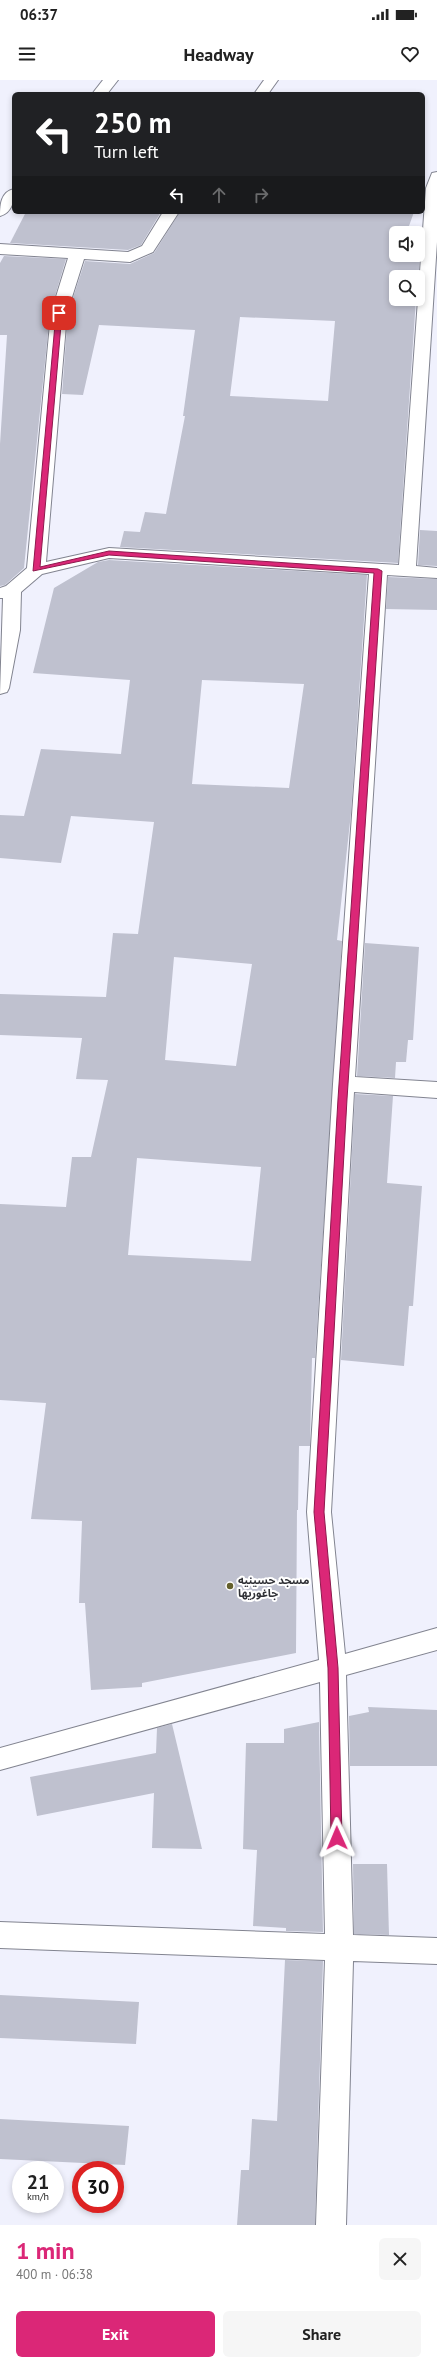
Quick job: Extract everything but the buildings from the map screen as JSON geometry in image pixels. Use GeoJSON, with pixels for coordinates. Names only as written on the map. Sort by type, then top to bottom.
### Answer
{"type":"FeatureCollection","features":[{"type":"Feature","properties":{"kind":"street"},"geometry":{"type":"LineString","coordinates":[[101,92],[111,80]]}},
{"type":"Feature","properties":{"kind":"street"},"geometry":{"type":"LineString","coordinates":[[262,92],[271,80]]}},
{"type":"Feature","properties":{"kind":"street"},"geometry":{"type":"LineString","coordinates":[[407,572],[433,188],[437,176]]}},
{"type":"Feature","properties":{"kind":"street"},"geometry":{"type":"LineString","coordinates":[[0,249],[77,255],[130,257],[148,249],[170,214]]}},
{"type":"Feature","properties":{"kind":"street"},"geometry":{"type":"LineString","coordinates":[[36,570],[59,313],[77,255]]}},
{"type":"Feature","properties":{"kind":"street"},"geometry":{"type":"LineString","coordinates":[[0,688],[11,630],[6,591],[36,570],[109,553],[378,571],[437,573]]}},
{"type":"Feature","properties":{"kind":"street"},"geometry":{"type":"LineString","coordinates":[[331,2225],[339,1947],[333,1668],[319,1512],[344,1084],[378,571]]}},
{"type":"Feature","properties":{"kind":"street"},"geometry":{"type":"LineString","coordinates":[[344,1084],[437,1090]]}},
{"type":"Feature","properties":{"kind":"street"},"geometry":{"type":"LineString","coordinates":[[0,1759],[437,1639]]}},
{"type":"Feature","properties":{"kind":"street"},"geometry":{"type":"LineString","coordinates":[[0,1935],[437,1951]]}},
{"type":"Feature","properties":{"kind":"place","name":"مسجد حسینیه جاغوریها"},"geometry":{"type":"Point","coordinates":[230,1586]}},
{"type":"Feature","properties":{"kind":"route"},"geometry":{"type":"LineString","coordinates":[[59,313],[36,570],[109,553],[378,571],[376,621],[343,1099],[319,1512],[333,1668],[337,1838]]}}]}
